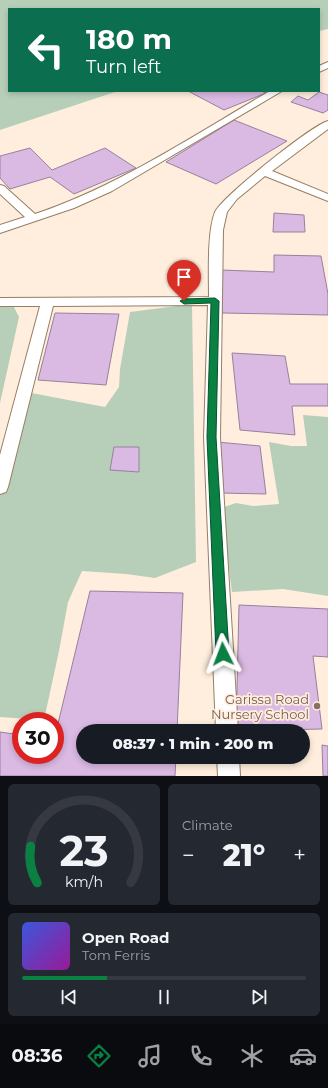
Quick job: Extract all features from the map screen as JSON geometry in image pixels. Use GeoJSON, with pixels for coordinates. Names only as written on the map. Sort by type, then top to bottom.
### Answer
{"type":"FeatureCollection","features":[{"type":"Feature","properties":{"kind":"street"},"geometry":{"type":"LineString","coordinates":[[0,229],[70,206],[108,189],[274,92]]}},
{"type":"Feature","properties":{"kind":"street"},"geometry":{"type":"LineString","coordinates":[[227,724],[212,437],[217,230],[221,212],[233,196],[288,152],[328,124]]}},
{"type":"Feature","properties":{"kind":"street"},"geometry":{"type":"LineString","coordinates":[[264,172],[328,198]]}},
{"type":"Feature","properties":{"kind":"street"},"geometry":{"type":"LineString","coordinates":[[0,188],[33,218]]}},
{"type":"Feature","properties":{"kind":"street"},"geometry":{"type":"LineString","coordinates":[[0,302],[47,303],[215,301]]}},
{"type":"Feature","properties":{"kind":"street"},"geometry":{"type":"LineString","coordinates":[[0,487],[47,303]]}},
{"type":"Feature","properties":{"kind":"street"},"geometry":{"type":"LineString","coordinates":[[228,764],[229,776]]}},
{"type":"Feature","properties":{"kind":"green space"},"geometry":{"type":"Polygon","coordinates":[[[0,0],[328,0],[328,29],[320,31],[320,8],[8,8],[8,92],[115,92],[0,130],[0,0]]]}},
{"type":"Feature","properties":{"kind":"green space"},"geometry":{"type":"Polygon","coordinates":[[[192,304],[196,562],[155,578],[126,574],[82,571],[68,602],[46,712],[12,712],[12,718],[0,717],[0,488],[21,391],[105,407],[119,387],[120,369],[130,312],[192,304]]]}},
{"type":"Feature","properties":{"kind":"green space"},"geometry":{"type":"Polygon","coordinates":[[[0,307],[14,307],[19,317],[0,403],[0,307]]]}},
{"type":"Feature","properties":{"kind":"green space"},"geometry":{"type":"Polygon","coordinates":[[[303,415],[328,417],[328,596],[283,589],[232,592],[221,508],[236,503],[253,506],[279,504],[269,442],[291,446],[307,446],[303,415]]]}},
{"type":"Feature","properties":{"kind":"building"},"geometry":{"type":"Polygon","coordinates":[[[190,92],[266,93],[224,110],[190,92]]]}},
{"type":"Feature","properties":{"kind":"building"},"geometry":{"type":"Polygon","coordinates":[[[319,92],[328,95],[328,110],[323,113],[291,102],[298,96],[308,100],[319,92]]]}},
{"type":"Feature","properties":{"kind":"building"},"geometry":{"type":"Polygon","coordinates":[[[234,120],[287,141],[216,184],[166,162],[234,120]]]}},
{"type":"Feature","properties":{"kind":"building"},"geometry":{"type":"Polygon","coordinates":[[[30,148],[52,170],[105,148],[136,168],[74,194],[50,177],[10,189],[0,178],[0,156],[30,148]]]}},
{"type":"Feature","properties":{"kind":"building"},"geometry":{"type":"Polygon","coordinates":[[[274,213],[304,215],[305,232],[273,232],[274,213]]]}},
{"type":"Feature","properties":{"kind":"building"},"geometry":{"type":"Polygon","coordinates":[[[274,255],[321,256],[328,294],[328,315],[222,313],[221,270],[274,272],[274,255]]]}},
{"type":"Feature","properties":{"kind":"building"},"geometry":{"type":"Polygon","coordinates":[[[55,313],[119,314],[106,385],[38,380],[55,313]]]}},
{"type":"Feature","properties":{"kind":"building"},"geometry":{"type":"Polygon","coordinates":[[[232,353],[285,356],[290,384],[328,384],[328,406],[292,406],[295,435],[240,430],[232,353]]]}},
{"type":"Feature","properties":{"kind":"building"},"geometry":{"type":"Polygon","coordinates":[[[217,442],[260,446],[266,494],[220,493],[217,442]]]}},
{"type":"Feature","properties":{"kind":"building"},"geometry":{"type":"Polygon","coordinates":[[[114,447],[139,447],[139,472],[110,470],[114,447]]]}},
{"type":"Feature","properties":{"kind":"building"},"geometry":{"type":"Polygon","coordinates":[[[90,591],[183,593],[177,724],[76,724],[76,764],[176,764],[175,776],[0,776],[0,732],[12,734],[12,764],[64,764],[64,712],[61,712],[90,591]]]}},
{"type":"Feature","properties":{"kind":"building"},"geometry":{"type":"Polygon","coordinates":[[[239,605],[328,609],[328,657],[313,656],[322,729],[310,729],[310,724],[236,724],[239,605]]]}},
{"type":"Feature","properties":{"kind":"building"},"geometry":{"type":"Polygon","coordinates":[[[322,745],[328,746],[328,776],[323,776],[322,745]]]}},
{"type":"Feature","properties":{"kind":"place","name":"Garissa Road Nursery School"},"geometry":{"type":"Point","coordinates":[317,706]}},
{"type":"Feature","properties":{"kind":"route"},"geometry":{"type":"LineString","coordinates":[[184,301],[215,301],[212,437],[223,654]]}}]}
